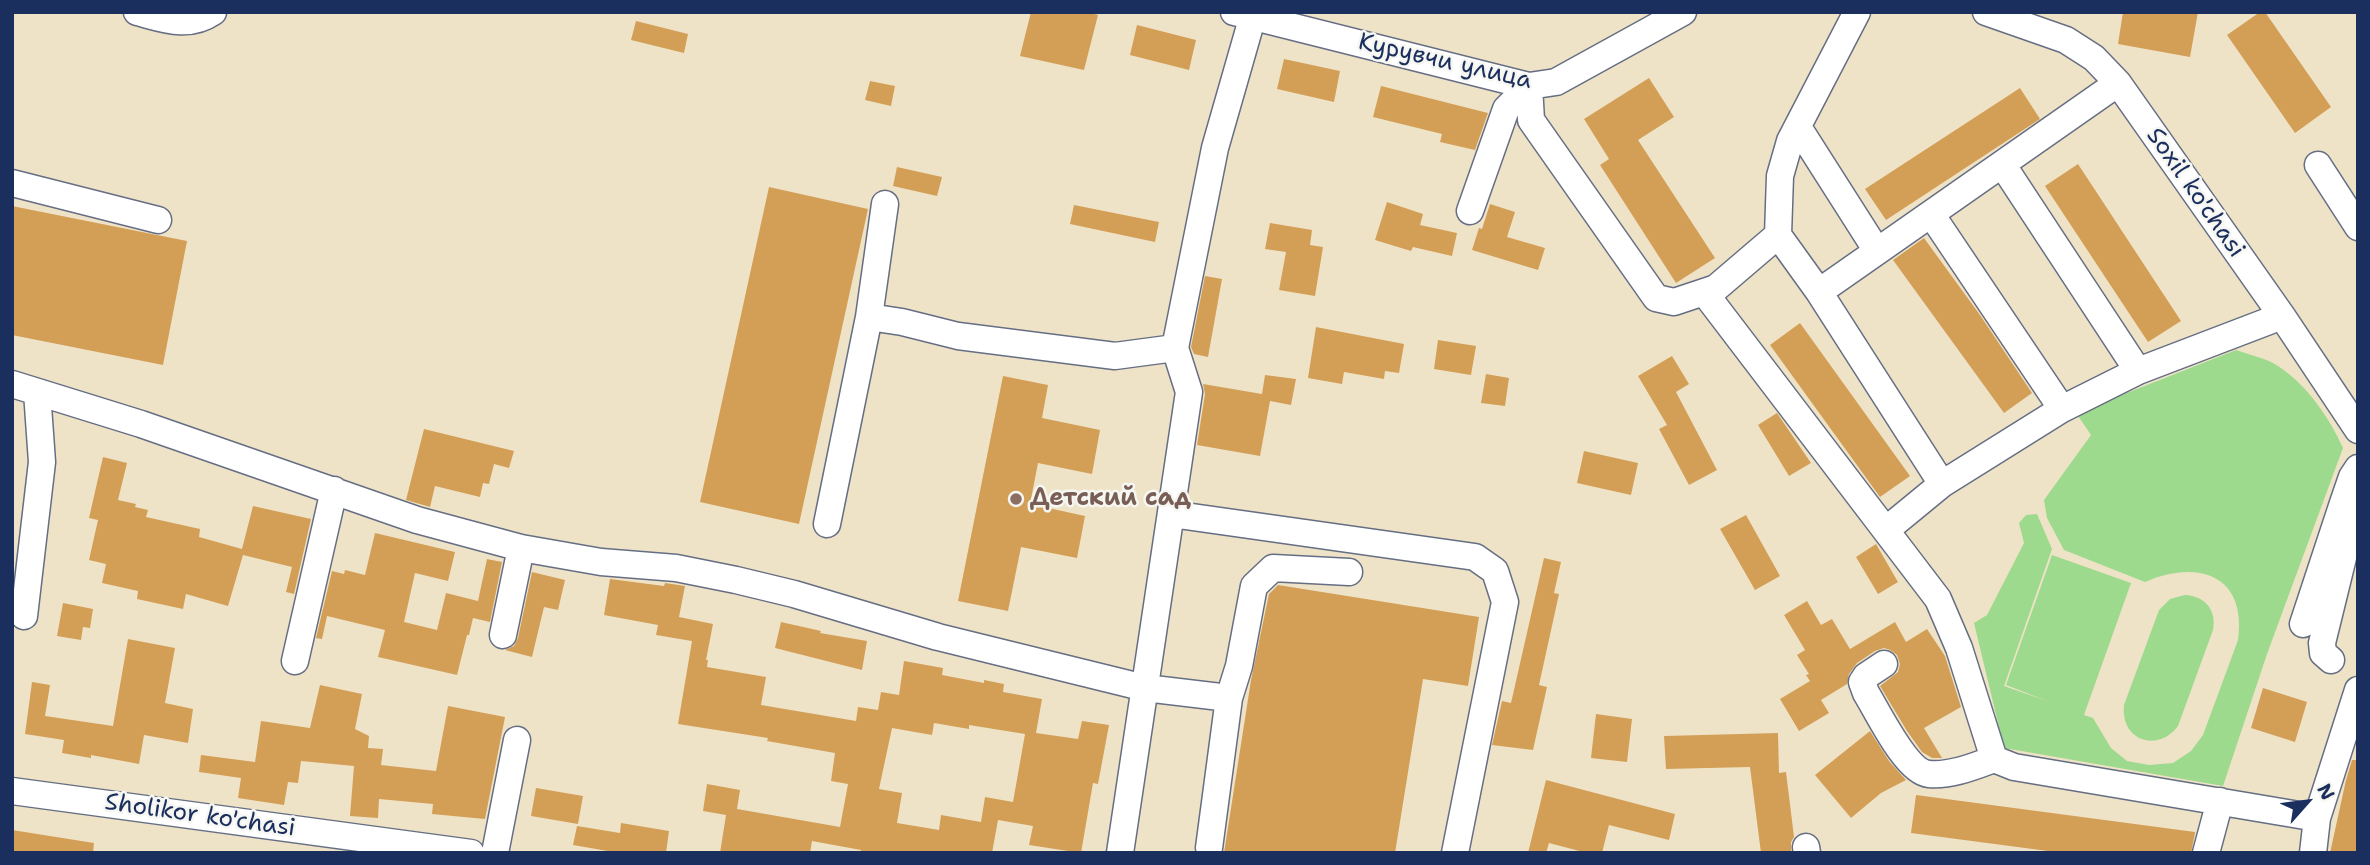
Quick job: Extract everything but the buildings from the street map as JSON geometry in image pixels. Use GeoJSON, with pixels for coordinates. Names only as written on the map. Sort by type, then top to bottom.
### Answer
{"type":"FeatureCollection","features":[{"type":"Feature","properties":{"kind":"street"},"geometry":{"type":"LineString","coordinates":[[137,12],[183,24],[202,20],[213,12]]}},
{"type":"Feature","properties":{"kind":"street","name":"Курувчи улица"},"geometry":{"type":"LineString","coordinates":[[1247,14],[1529,86],[1556,82],[1683,12]]}},
{"type":"Feature","properties":{"kind":"street"},"geometry":{"type":"LineString","coordinates":[[1857,12],[1790,141],[1780,176],[1779,235],[1819,292],[1942,484]]}},
{"type":"Feature","properties":{"kind":"street","name":"Soxil ko'chasi"},"geometry":{"type":"LineString","coordinates":[[1986,12],[2066,40],[2094,58],[2118,83],[2282,316],[2358,430]]}},
{"type":"Feature","properties":{"kind":"street"},"geometry":{"type":"LineString","coordinates":[[1120,853],[1189,391],[1175,348],[1215,148],[1247,14]]}},
{"type":"Feature","properties":{"kind":"street"},"geometry":{"type":"LineString","coordinates":[[1819,292],[2118,83]]}},
{"type":"Feature","properties":{"kind":"street"},"geometry":{"type":"LineString","coordinates":[[1470,211],[1506,109],[1529,86]]}},
{"type":"Feature","properties":{"kind":"street"},"geometry":{"type":"LineString","coordinates":[[1529,86],[1531,120],[1656,298],[1674,302],[1716,288],[1779,235]]}},
{"type":"Feature","properties":{"kind":"street"},"geometry":{"type":"LineString","coordinates":[[1798,127],[1877,251]]}},
{"type":"Feature","properties":{"kind":"street"},"geometry":{"type":"LineString","coordinates":[[2002,164],[2138,371]]}},
{"type":"Feature","properties":{"kind":"street"},"geometry":{"type":"LineString","coordinates":[[2318,165],[2358,227]]}},
{"type":"Feature","properties":{"kind":"street"},"geometry":{"type":"LineString","coordinates":[[12,183],[158,220]]}},
{"type":"Feature","properties":{"kind":"street"},"geometry":{"type":"LineString","coordinates":[[827,524],[869,317],[885,204]]}},
{"type":"Feature","properties":{"kind":"street"},"geometry":{"type":"LineString","coordinates":[[1931,214],[2062,409]]}},
{"type":"Feature","properties":{"kind":"street"},"geometry":{"type":"LineString","coordinates":[[1704,292],[1938,599],[1959,648],[1994,759]]}},
{"type":"Feature","properties":{"kind":"street"},"geometry":{"type":"LineString","coordinates":[[1886,530],[1942,484],[2062,409],[2138,371],[2282,316]]}},
{"type":"Feature","properties":{"kind":"street"},"geometry":{"type":"LineString","coordinates":[[869,317],[958,336],[1115,356],[1175,348]]}},
{"type":"Feature","properties":{"kind":"street"},"geometry":{"type":"LineString","coordinates":[[24,616],[41,462],[25,388],[141,424],[418,520],[521,548],[601,562],[676,568],[736,580],[938,637],[1145,688],[1228,698]]}},
{"type":"Feature","properties":{"kind":"street"},"geometry":{"type":"LineString","coordinates":[[2303,624],[2352,477],[2358,468]]}},
{"type":"Feature","properties":{"kind":"street"},"geometry":{"type":"LineString","coordinates":[[295,661],[334,490]]}},
{"type":"Feature","properties":{"kind":"street"},"geometry":{"type":"LineString","coordinates":[[2331,660],[2323,653],[2322,643],[2351,525],[2343,503]]}},
{"type":"Feature","properties":{"kind":"street"},"geometry":{"type":"LineString","coordinates":[[1171,514],[1475,557],[1495,571],[1505,602],[1455,853]]}},
{"type":"Feature","properties":{"kind":"street"},"geometry":{"type":"LineString","coordinates":[[503,635],[521,548]]}},
{"type":"Feature","properties":{"kind":"street"},"geometry":{"type":"LineString","coordinates":[[1209,848],[1228,698],[1239,666],[1254,586],[1273,568],[1349,572]]}},
{"type":"Feature","properties":{"kind":"street"},"geometry":{"type":"LineString","coordinates":[[1884,664],[1866,676],[1862,682],[1909,763],[1928,774],[1964,769],[1994,759],[2014,766],[2317,818]]}},
{"type":"Feature","properties":{"kind":"street"},"geometry":{"type":"LineString","coordinates":[[2314,853],[2317,818],[2358,690]]}},
{"type":"Feature","properties":{"kind":"street"},"geometry":{"type":"LineString","coordinates":[[495,853],[517,740]]}},
{"type":"Feature","properties":{"kind":"street","name":"Sholikor ko'chasi"},"geometry":{"type":"LineString","coordinates":[[12,791],[401,848],[471,853]]}},
{"type":"Feature","properties":{"kind":"street"},"geometry":{"type":"LineString","coordinates":[[2206,853],[2220,801]]}},
{"type":"Feature","properties":{"kind":"green space"},"geometry":{"type":"Polygon","coordinates":[[[2236,350],[2273,363],[2298,382],[2324,413],[2343,448],[2267,654],[2223,786],[2004,748],[1974,623],[1987,615],[2024,543],[2019,523],[2026,515],[2037,514],[2052,549],[2004,686],[2047,701],[2006,685],[2052,555],[2131,583],[2084,715],[2093,718],[2111,748],[2127,761],[2149,765],[2173,763],[2191,751],[2203,735],[2238,640],[2239,618],[2235,600],[2227,587],[2215,578],[2200,573],[2183,572],[2145,582],[2064,550],[2047,518],[2044,500],[2091,435],[2076,413],[2236,350]]]}},
{"type":"Feature","properties":{"kind":"green space"},"geometry":{"type":"Polygon","coordinates":[[[2185,595],[2198,598],[2208,605],[2213,616],[2213,630],[2178,726],[2161,739],[2142,739],[2134,735],[2128,727],[2124,717],[2124,705],[2159,610],[2170,599],[2185,595]]]}},
{"type":"Feature","properties":{"kind":"place","name":"Детский сад"},"geometry":{"type":"Point","coordinates":[1016,499]}}]}
